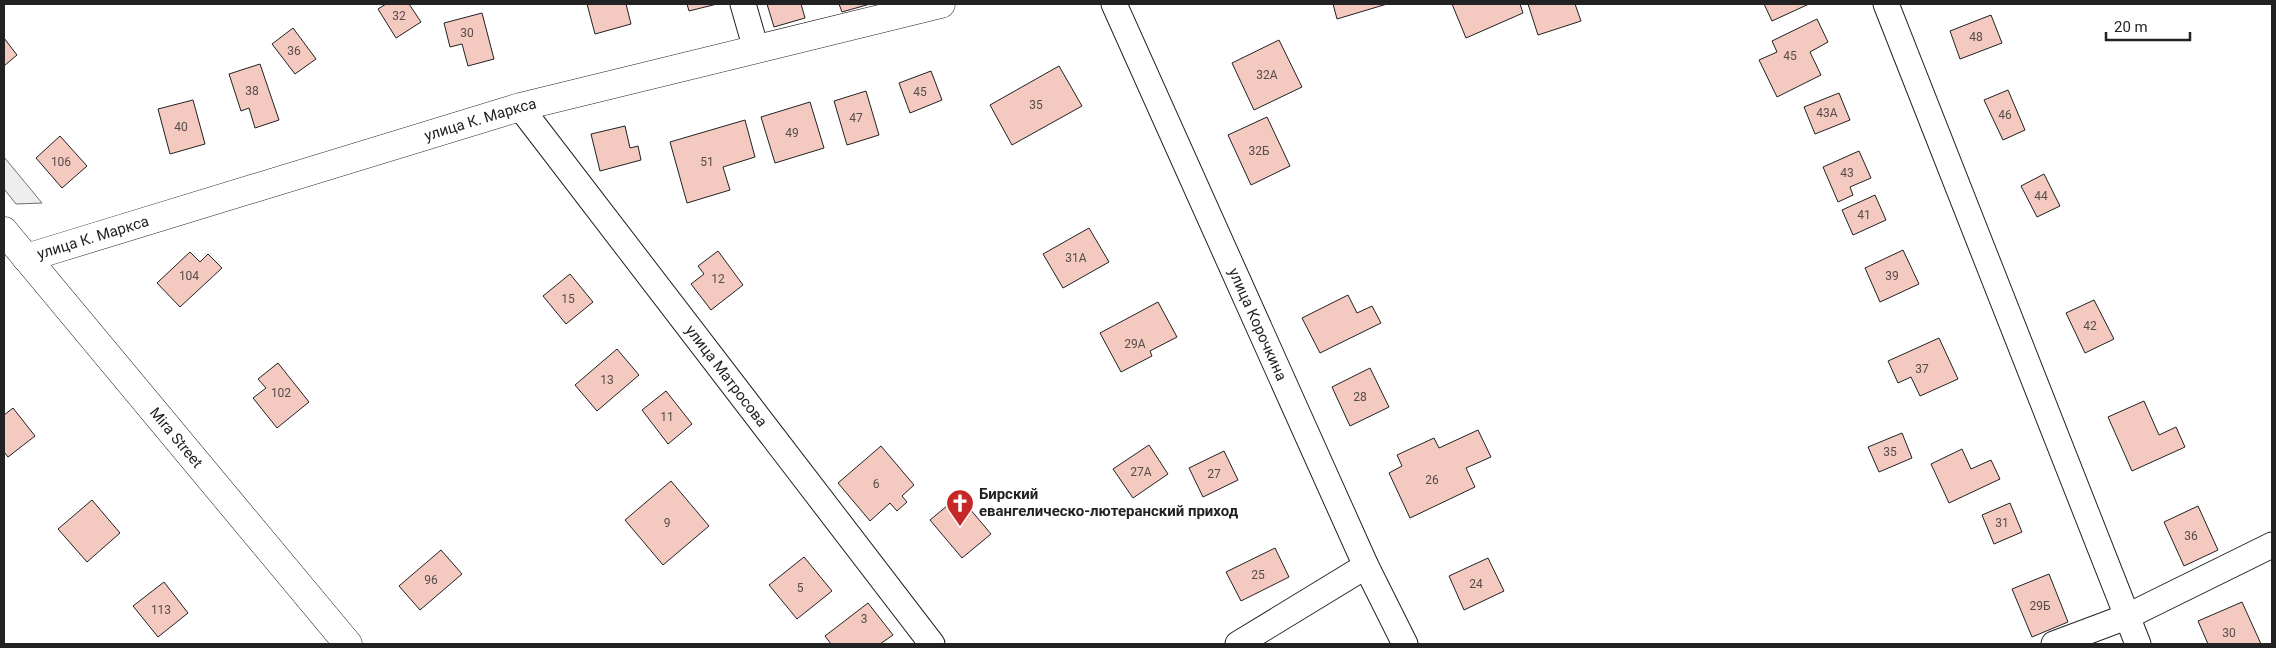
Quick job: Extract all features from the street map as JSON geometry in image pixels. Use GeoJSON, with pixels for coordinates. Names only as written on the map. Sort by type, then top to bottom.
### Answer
{"type":"FeatureCollection","features":[{"type":"Feature","properties":{"kind":"main road","name":"улица К. Маркса"},"geometry":{"type":"LineString","coordinates":[[26,258],[520,107],[941,4]]}},
{"type":"Feature","properties":{"kind":"main road","name":"Mira Street"},"geometry":{"type":"LineString","coordinates":[[4,231],[348,644]]}},
{"type":"Feature","properties":{"kind":"street"},"geometry":{"type":"LineString","coordinates":[[743,4],[756,49]]}},
{"type":"Feature","properties":{"kind":"street","name":"улица Корочкина"},"geometry":{"type":"LineString","coordinates":[[1114,4],[1366,566],[1405,644]]}},
{"type":"Feature","properties":{"kind":"street"},"geometry":{"type":"LineString","coordinates":[[1886,4],[2138,644]]}},
{"type":"Feature","properties":{"kind":"street","name":"улица Матросова"},"geometry":{"type":"LineString","coordinates":[[520,107],[932,644]]}},
{"type":"Feature","properties":{"kind":"street"},"geometry":{"type":"LineString","coordinates":[[2054,644],[2126,617],[2272,545]]}},
{"type":"Feature","properties":{"kind":"street"},"geometry":{"type":"LineString","coordinates":[[1238,644],[1366,566]]}},
{"type":"Feature","properties":{"kind":"shaded area"},"geometry":{"type":"Polygon","coordinates":[[[4,157],[42,203],[16,204],[4,189],[4,157]]]}},
{"type":"Feature","properties":{"kind":"building"},"geometry":{"type":"Polygon","coordinates":[[[386,4],[409,4],[421,22],[396,38],[378,9],[386,4]]]}},
{"type":"Feature","properties":{"kind":"building"},"geometry":{"type":"Polygon","coordinates":[[[587,4],[626,4],[631,24],[595,34],[587,4]]]}},
{"type":"Feature","properties":{"kind":"building"},"geometry":{"type":"Polygon","coordinates":[[[687,4],[717,4],[689,11],[687,4]]]}},
{"type":"Feature","properties":{"kind":"building"},"geometry":{"type":"Polygon","coordinates":[[[767,4],[801,4],[805,18],[774,27],[767,4]]]}},
{"type":"Feature","properties":{"kind":"building"},"geometry":{"type":"Polygon","coordinates":[[[839,4],[870,4],[842,12],[839,4]]]}},
{"type":"Feature","properties":{"kind":"building"},"geometry":{"type":"Polygon","coordinates":[[[1333,4],[1387,4],[1337,19],[1333,4]]]}},
{"type":"Feature","properties":{"kind":"building"},"geometry":{"type":"Polygon","coordinates":[[[1452,4],[1520,4],[1523,13],[1466,38],[1452,4]]]}},
{"type":"Feature","properties":{"kind":"building"},"geometry":{"type":"Polygon","coordinates":[[[1528,4],[1575,4],[1581,21],[1538,35],[1528,4]]]}},
{"type":"Feature","properties":{"kind":"building"},"geometry":{"type":"Polygon","coordinates":[[[1764,4],[1809,4],[1772,21],[1764,4]]]}},
{"type":"Feature","properties":{"kind":"building"},"geometry":{"type":"Polygon","coordinates":[[[482,13],[494,59],[468,66],[462,44],[450,47],[444,23],[482,13]]]}},
{"type":"Feature","properties":{"kind":"building"},"geometry":{"type":"Polygon","coordinates":[[[1991,15],[2002,43],[1960,59],[1950,31],[1991,15]]]}},
{"type":"Feature","properties":{"kind":"building"},"geometry":{"type":"Polygon","coordinates":[[[1817,19],[1828,42],[1810,52],[1821,75],[1777,97],[1759,60],[1777,52],[1772,41],[1817,19]]]}},
{"type":"Feature","properties":{"kind":"building"},"geometry":{"type":"Polygon","coordinates":[[[293,28],[316,59],[295,74],[272,44],[293,28]]]}},
{"type":"Feature","properties":{"kind":"building"},"geometry":{"type":"Polygon","coordinates":[[[4,38],[17,55],[4,66],[4,38]]]}},
{"type":"Feature","properties":{"kind":"building"},"geometry":{"type":"Polygon","coordinates":[[[1279,40],[1302,87],[1254,110],[1232,63],[1279,40]]]}},
{"type":"Feature","properties":{"kind":"building"},"geometry":{"type":"Polygon","coordinates":[[[260,64],[279,120],[255,128],[249,108],[241,111],[229,74],[260,64]]]}},
{"type":"Feature","properties":{"kind":"building"},"geometry":{"type":"Polygon","coordinates":[[[1059,66],[1082,106],[1012,145],[990,105],[1059,66]]]}},
{"type":"Feature","properties":{"kind":"building"},"geometry":{"type":"Polygon","coordinates":[[[931,71],[942,100],[910,113],[899,83],[931,71]]]}},
{"type":"Feature","properties":{"kind":"building"},"geometry":{"type":"Polygon","coordinates":[[[2008,90],[2025,130],[2003,140],[1984,100],[2008,90]]]}},
{"type":"Feature","properties":{"kind":"building"},"geometry":{"type":"Polygon","coordinates":[[[866,91],[879,135],[847,145],[834,101],[866,91]]]}},
{"type":"Feature","properties":{"kind":"building"},"geometry":{"type":"Polygon","coordinates":[[[1839,93],[1850,120],[1815,134],[1804,107],[1839,93]]]}},
{"type":"Feature","properties":{"kind":"building"},"geometry":{"type":"Polygon","coordinates":[[[193,100],[205,144],[170,154],[158,109],[193,100]]]}},
{"type":"Feature","properties":{"kind":"building"},"geometry":{"type":"Polygon","coordinates":[[[810,102],[824,148],[775,163],[761,117],[810,102]]]}},
{"type":"Feature","properties":{"kind":"building"},"geometry":{"type":"Polygon","coordinates":[[[1267,117],[1290,166],[1251,185],[1228,135],[1267,117]]]}},
{"type":"Feature","properties":{"kind":"building"},"geometry":{"type":"Polygon","coordinates":[[[745,120],[755,157],[723,167],[730,190],[687,203],[670,142],[745,120]]]}},
{"type":"Feature","properties":{"kind":"building"},"geometry":{"type":"Polygon","coordinates":[[[625,126],[630,148],[638,146],[641,160],[600,171],[591,134],[625,126]]]}},
{"type":"Feature","properties":{"kind":"building"},"geometry":{"type":"Polygon","coordinates":[[[60,136],[87,166],[62,188],[36,158],[60,136]]]}},
{"type":"Feature","properties":{"kind":"building"},"geometry":{"type":"Polygon","coordinates":[[[1859,151],[1871,178],[1850,187],[1853,195],[1838,202],[1823,167],[1859,151]]]}},
{"type":"Feature","properties":{"kind":"building"},"geometry":{"type":"Polygon","coordinates":[[[2044,174],[2060,206],[2037,217],[2021,186],[2044,174]]]}},
{"type":"Feature","properties":{"kind":"building"},"geometry":{"type":"Polygon","coordinates":[[[1875,195],[1886,220],[1853,235],[1842,210],[1875,195]]]}},
{"type":"Feature","properties":{"kind":"building"},"geometry":{"type":"Polygon","coordinates":[[[1089,228],[1109,262],[1063,288],[1043,254],[1089,228]]]}},
{"type":"Feature","properties":{"kind":"building"},"geometry":{"type":"Polygon","coordinates":[[[1903,250],[1919,284],[1880,302],[1865,268],[1903,250]]]}},
{"type":"Feature","properties":{"kind":"building"},"geometry":{"type":"Polygon","coordinates":[[[718,251],[743,285],[711,310],[691,284],[704,274],[698,266],[718,251]]]}},
{"type":"Feature","properties":{"kind":"building"},"geometry":{"type":"Polygon","coordinates":[[[190,252],[200,262],[208,254],[222,268],[180,307],[157,283],[190,252]]]}},
{"type":"Feature","properties":{"kind":"building"},"geometry":{"type":"Polygon","coordinates":[[[570,274],[593,302],[566,324],[543,296],[570,274]]]}},
{"type":"Feature","properties":{"kind":"building"},"geometry":{"type":"Polygon","coordinates":[[[1348,295],[1357,313],[1372,306],[1381,323],[1320,353],[1302,318],[1348,295]]]}},
{"type":"Feature","properties":{"kind":"building"},"geometry":{"type":"Polygon","coordinates":[[[2094,300],[2114,339],[2085,353],[2066,313],[2094,300]]]}},
{"type":"Feature","properties":{"kind":"building"},"geometry":{"type":"Polygon","coordinates":[[[1158,302],[1177,337],[1150,351],[1152,356],[1121,372],[1100,333],[1158,302]]]}},
{"type":"Feature","properties":{"kind":"building"},"geometry":{"type":"Polygon","coordinates":[[[1939,338],[1958,379],[1920,396],[1911,377],[1898,383],[1888,361],[1939,338]]]}},
{"type":"Feature","properties":{"kind":"building"},"geometry":{"type":"Polygon","coordinates":[[[617,349],[639,375],[597,411],[575,385],[617,349]]]}},
{"type":"Feature","properties":{"kind":"building"},"geometry":{"type":"Polygon","coordinates":[[[278,363],[309,402],[277,428],[253,398],[266,388],[258,379],[278,363]]]}},
{"type":"Feature","properties":{"kind":"building"},"geometry":{"type":"Polygon","coordinates":[[[1370,368],[1389,407],[1350,426],[1332,387],[1370,368]]]}},
{"type":"Feature","properties":{"kind":"building"},"geometry":{"type":"Polygon","coordinates":[[[666,391],[692,424],[668,444],[642,410],[666,391]]]}},
{"type":"Feature","properties":{"kind":"building"},"geometry":{"type":"Polygon","coordinates":[[[2144,401],[2159,435],[2176,427],[2185,447],[2132,471],[2108,417],[2144,401]]]}},
{"type":"Feature","properties":{"kind":"building"},"geometry":{"type":"Polygon","coordinates":[[[13,408],[35,436],[8,457],[4,452],[4,415],[13,408]]]}},
{"type":"Feature","properties":{"kind":"building"},"geometry":{"type":"Polygon","coordinates":[[[1478,430],[1491,457],[1466,468],[1475,487],[1410,518],[1389,473],[1402,466],[1397,455],[1434,438],[1439,448],[1478,430]]]}},
{"type":"Feature","properties":{"kind":"building"},"geometry":{"type":"Polygon","coordinates":[[[1902,433],[1912,458],[1879,472],[1868,447],[1902,433]]]}},
{"type":"Feature","properties":{"kind":"building"},"geometry":{"type":"Polygon","coordinates":[[[1149,445],[1168,474],[1133,498],[1113,469],[1149,445]]]}},
{"type":"Feature","properties":{"kind":"building"},"geometry":{"type":"Polygon","coordinates":[[[881,446],[914,485],[902,496],[907,502],[897,511],[890,503],[870,521],[838,483],[881,446]]]}},
{"type":"Feature","properties":{"kind":"building"},"geometry":{"type":"Polygon","coordinates":[[[1962,449],[1971,469],[1991,460],[2000,479],[1949,503],[1931,464],[1962,449]]]}},
{"type":"Feature","properties":{"kind":"building"},"geometry":{"type":"Polygon","coordinates":[[[1224,451],[1238,480],[1203,497],[1189,468],[1224,451]]]}},
{"type":"Feature","properties":{"kind":"building"},"geometry":{"type":"Polygon","coordinates":[[[671,481],[709,526],[663,565],[625,520],[671,481]]]}},
{"type":"Feature","properties":{"kind":"building","name":"Бирский евангелическо-лютеранский приход"},"geometry":{"type":"Polygon","coordinates":[[[959,496],[991,534],[962,558],[930,520],[959,496]]]}},
{"type":"Feature","properties":{"kind":"building"},"geometry":{"type":"Polygon","coordinates":[[[92,500],[120,533],[87,562],[58,529],[92,500]]]}},
{"type":"Feature","properties":{"kind":"building"},"geometry":{"type":"Polygon","coordinates":[[[2010,503],[2022,532],[1994,544],[1982,515],[2010,503]]]}},
{"type":"Feature","properties":{"kind":"building"},"geometry":{"type":"Polygon","coordinates":[[[2198,506],[2218,550],[2184,566],[2164,522],[2198,506]]]}},
{"type":"Feature","properties":{"kind":"building"},"geometry":{"type":"Polygon","coordinates":[[[1275,548],[1289,577],[1241,601],[1226,572],[1275,548]]]}},
{"type":"Feature","properties":{"kind":"building"},"geometry":{"type":"Polygon","coordinates":[[[441,550],[462,574],[420,610],[399,586],[441,550]]]}},
{"type":"Feature","properties":{"kind":"building"},"geometry":{"type":"Polygon","coordinates":[[[804,557],[832,591],[797,619],[769,585],[804,557]]]}},
{"type":"Feature","properties":{"kind":"building"},"geometry":{"type":"Polygon","coordinates":[[[1488,558],[1504,591],[1464,610],[1449,576],[1488,558]]]}},
{"type":"Feature","properties":{"kind":"building"},"geometry":{"type":"Polygon","coordinates":[[[2049,574],[2068,622],[2032,637],[2012,589],[2049,574]]]}},
{"type":"Feature","properties":{"kind":"building"},"geometry":{"type":"Polygon","coordinates":[[[164,582],[188,613],[158,637],[133,606],[164,582]]]}},
{"type":"Feature","properties":{"kind":"building"},"geometry":{"type":"Polygon","coordinates":[[[2242,602],[2261,644],[2208,644],[2198,621],[2242,602]]]}},
{"type":"Feature","properties":{"kind":"building"},"geometry":{"type":"Polygon","coordinates":[[[868,603],[893,635],[880,644],[831,644],[825,636],[868,603]]]}},
{"type":"Feature","properties":{"kind":"place","name":"Бирский евангелическо-лютеранский приход"},"geometry":{"type":"Point","coordinates":[960,527]}}]}
